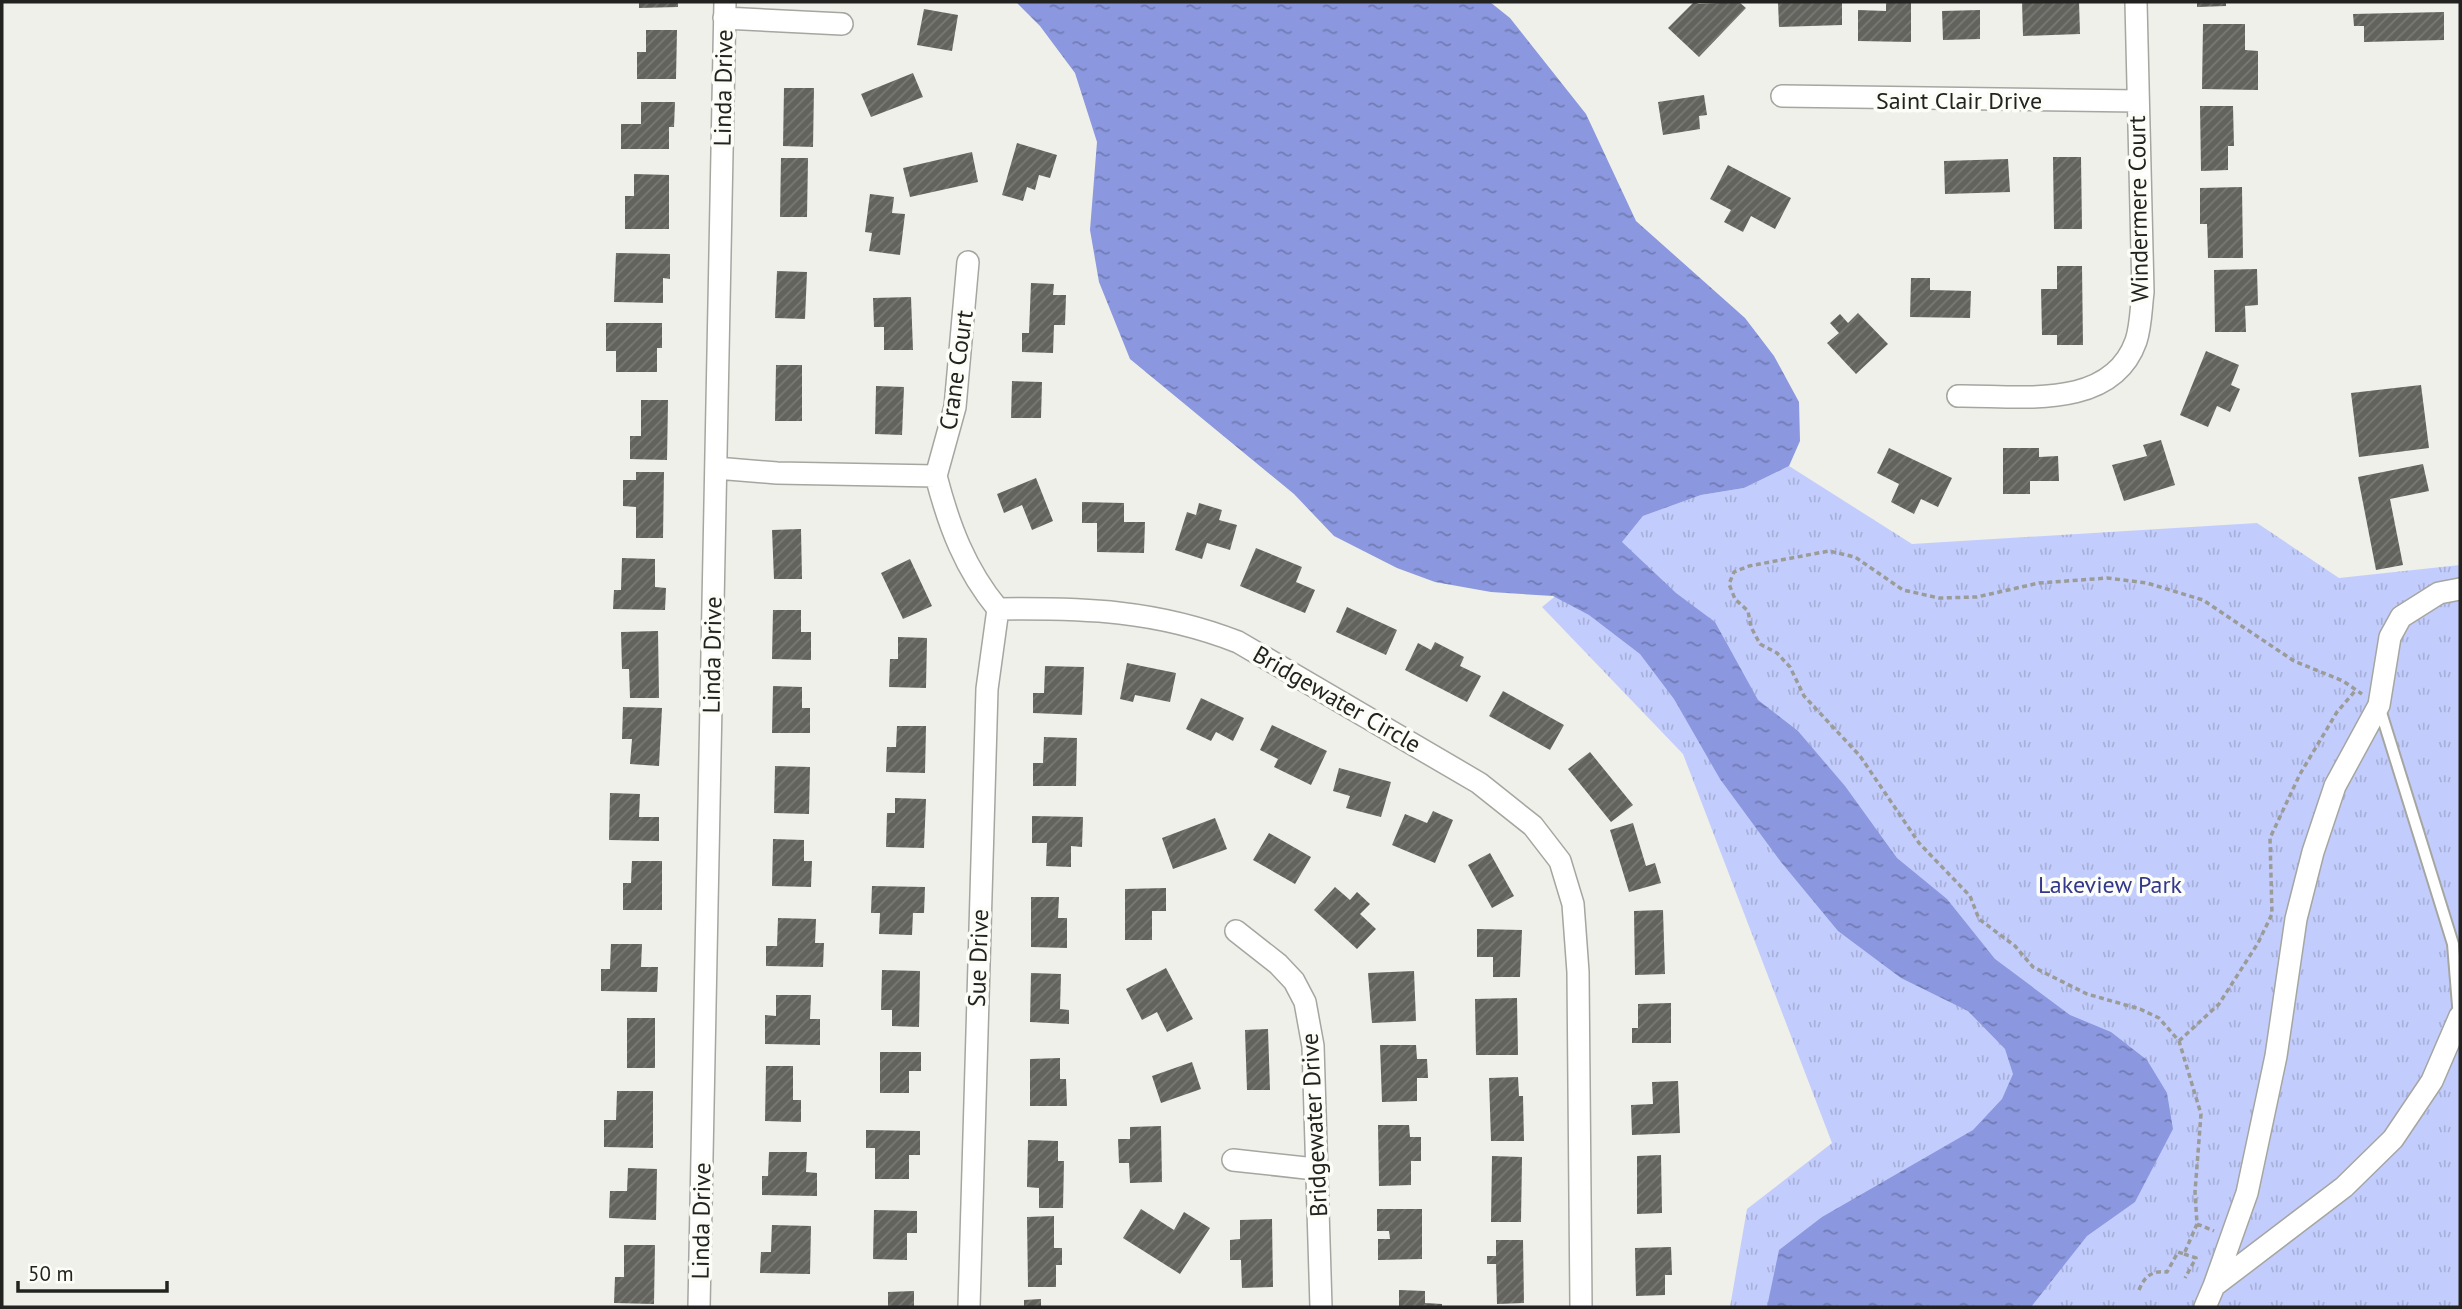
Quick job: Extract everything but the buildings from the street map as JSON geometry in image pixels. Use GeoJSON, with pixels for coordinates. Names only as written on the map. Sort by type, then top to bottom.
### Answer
{"type":"FeatureCollection","features":[{"type":"Feature","properties":{"kind":"street","name":"Windermere Court"},"geometry":{"type":"LineString","coordinates":[[1958,396],[2063,394],[2087,390],[2109,379],[2126,361],[2136,340],[2143,292],[2136,2]]}},
{"type":"Feature","properties":{"kind":"street"},"geometry":{"type":"LineString","coordinates":[[724,10],[842,24]]}},
{"type":"Feature","properties":{"kind":"street","name":"Linda Drive"},"geometry":{"type":"LineString","coordinates":[[699,1307],[724,10]]}},
{"type":"Feature","properties":{"kind":"street","name":"Saint Clair Drive"},"geometry":{"type":"LineString","coordinates":[[1782,96],[2137,101]]}},
{"type":"Feature","properties":{"kind":"street","name":"Crane Court"},"geometry":{"type":"LineString","coordinates":[[936,476],[955,407],[968,262]]}},
{"type":"Feature","properties":{"kind":"street"},"geometry":{"type":"LineString","coordinates":[[716,468],[777,473],[936,476],[945,510],[975,581],[998,609]]}},
{"type":"Feature","properties":{"kind":"street"},"geometry":{"type":"LineString","coordinates":[[2206,1307],[2247,1193],[2276,1056],[2297,919],[2313,852],[2336,786],[2379,705],[2390,637],[2401,617],[2440,593],[2460,589]]}},
{"type":"Feature","properties":{"kind":"street","name":"Sue Drive"},"geometry":{"type":"LineString","coordinates":[[970,1307],[987,689],[998,609]]}},
{"type":"Feature","properties":{"kind":"street","name":"Bridgewater Circle"},"geometry":{"type":"LineString","coordinates":[[998,609],[1127,612],[1195,625],[1238,642],[1479,783],[1534,826],[1548,842],[1560,861],[1573,904],[1578,972],[1581,1307]]}},
{"type":"Feature","properties":{"kind":"street","name":"Bridgewater Drive"},"geometry":{"type":"LineString","coordinates":[[1236,931],[1278,964],[1294,981],[1305,1002],[1313,1046],[1315,1170],[1321,1226],[1321,1307]]}},
{"type":"Feature","properties":{"kind":"street"},"geometry":{"type":"LineString","coordinates":[[2214,1286],[2344,1187],[2393,1139],[2432,1081],[2460,1017]]}},
{"type":"Feature","properties":{"kind":"street"},"geometry":{"type":"LineString","coordinates":[[1233,1160],[1315,1170]]}},
{"type":"Feature","properties":{"kind":"lane"},"geometry":{"type":"LineString","coordinates":[[2379,705],[2453,944],[2460,1017]]}},
{"type":"Feature","properties":{"kind":"path"},"geometry":{"type":"LineString","coordinates":[[2184,1254],[2197,1224],[2195,1192],[2201,1114],[2179,1041],[2159,1018],[2140,1009],[2087,994],[2033,967],[2015,946],[1979,919],[1970,896],[1919,843],[1860,756],[1804,696],[1790,667],[1777,653],[1760,645],[1751,627],[1748,611],[1735,599],[1729,584],[1734,572],[1749,565],[1829,551],[1855,557],[1903,590],[1938,598],[1977,597],[2039,583],[2107,578],[2147,583],[2203,600],[2294,661],[2356,690],[2379,705]]}},
{"type":"Feature","properties":{"kind":"path"},"geometry":{"type":"LineString","coordinates":[[2179,1041],[2219,1004],[2258,943],[2272,914],[2270,838],[2300,774],[2337,712],[2356,690]]}},
{"type":"Feature","properties":{"kind":"path"},"geometry":{"type":"LineString","coordinates":[[2139,1290],[2146,1277],[2159,1271],[2167,1272],[2172,1258],[2178,1252],[2196,1258],[2186,1278]]}},
{"type":"Feature","properties":{"kind":"green space","name":"Lakeview Park"},"geometry":{"type":"Polygon","coordinates":[[[1789,466],[1912,544],[2257,523],[2339,578],[2460,565],[2460,1307],[1730,1307],[1747,1209],[1832,1143],[1683,754],[1542,607],[1622,542],[1643,516],[1701,495],[1744,488],[1789,466]]]}},
{"type":"Feature","properties":{"kind":"water"},"geometry":{"type":"Polygon","coordinates":[[[1016,2],[1490,2],[1510,18],[1586,114],[1636,221],[1745,318],[1774,356],[1799,402],[1800,441],[1789,466],[1744,488],[1701,495],[1643,516],[1622,542],[1676,593],[1715,622],[1758,700],[1798,731],[1845,786],[1897,858],[1947,899],[1995,959],[2070,1015],[2111,1032],[2147,1060],[2167,1093],[2173,1129],[2135,1202],[2087,1236],[2031,1307],[1767,1307],[1779,1250],[1822,1217],[1973,1130],[2002,1099],[2013,1074],[2005,1049],[1968,1011],[1901,978],[1838,931],[1781,862],[1720,779],[1674,699],[1640,654],[1589,615],[1553,596],[1491,592],[1435,582],[1397,568],[1334,536],[1294,494],[1130,359],[1099,282],[1090,230],[1097,142],[1075,73],[1040,26],[1016,2]]]}}]}
